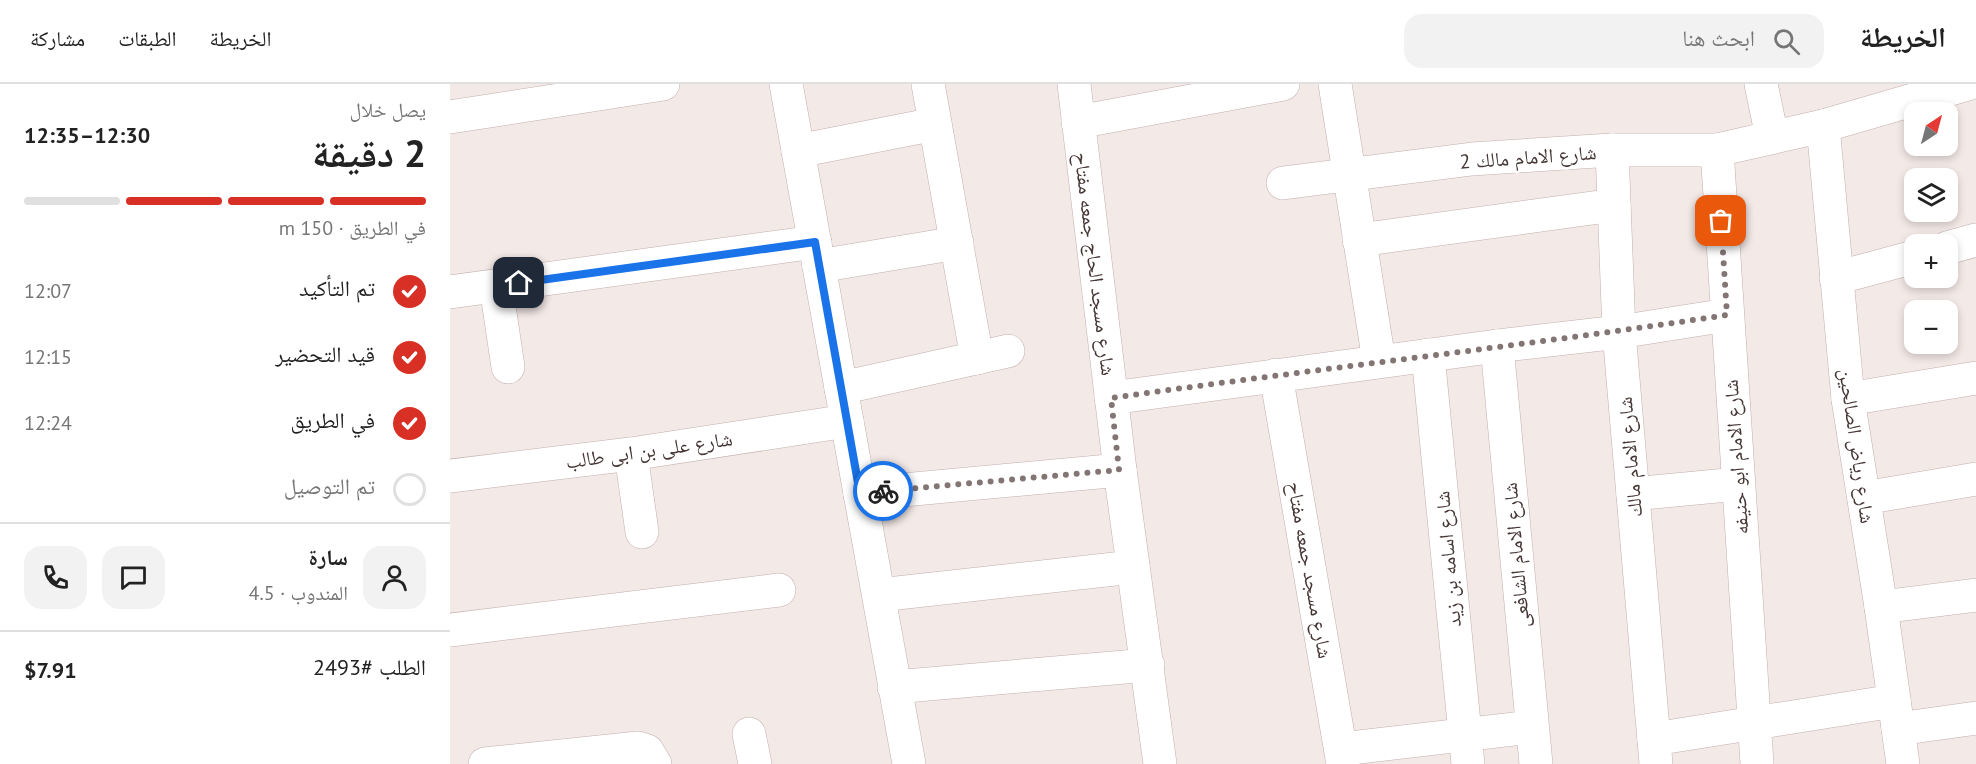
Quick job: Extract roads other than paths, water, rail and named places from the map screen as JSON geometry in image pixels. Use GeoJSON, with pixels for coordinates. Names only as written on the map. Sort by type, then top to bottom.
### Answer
{"type":"FeatureCollection","features":[{"type":"Feature","properties":{"kind":"street"},"geometry":{"type":"LineString","coordinates":[[450,117],[663,84]]}},
{"type":"Feature","properties":{"kind":"street"},"geometry":{"type":"LineString","coordinates":[[786,84],[909,764]]}},
{"type":"Feature","properties":{"kind":"street"},"geometry":{"type":"LineString","coordinates":[[841,388],[992,354],[957,243],[928,84]]}},
{"type":"Feature","properties":{"kind":"street","name":"شارع مسجد الحاج جمعه مفتاح"},"geometry":{"type":"LineString","coordinates":[[1074,84],[1119,470],[1160,764]]}},
{"type":"Feature","properties":{"kind":"street"},"geometry":{"type":"LineString","coordinates":[[1335,84],[1379,361]]}},
{"type":"Feature","properties":{"kind":"street"},"geometry":{"type":"LineString","coordinates":[[1761,84],[1772,137]]}},
{"type":"Feature","properties":{"kind":"street","name":"شارع الامام مالك 2"},"geometry":{"type":"LineString","coordinates":[[1283,183],[1472,159],[1612,150],[1717,150],[1823,126],[1968,84]]}},
{"type":"Feature","properties":{"kind":"street"},"geometry":{"type":"LineString","coordinates":[[1077,122],[1276,85]]}},
{"type":"Feature","properties":{"kind":"street"},"geometry":{"type":"LineString","coordinates":[[798,151],[935,124]]}},
{"type":"Feature","properties":{"kind":"street","name":"شارع رياض الصالحين"},"geometry":{"type":"LineString","coordinates":[[1823,126],[1848,399],[1903,764]]}},
{"type":"Feature","properties":{"kind":"street","name":"شارع الامام مالك"},"geometry":{"type":"LineString","coordinates":[[1612,150],[1619,332],[1655,752]]}},
{"type":"Feature","properties":{"kind":"street","name":"شارع الامام ابو حنيفه"},"geometry":{"type":"LineString","coordinates":[[1717,150],[1757,764]]}},
{"type":"Feature","properties":{"kind":"street"},"geometry":{"type":"LineString","coordinates":[[1359,240],[1614,205]]}},
{"type":"Feature","properties":{"kind":"street"},"geometry":{"type":"LineString","coordinates":[[1958,245],[1976,240]]}},
{"type":"Feature","properties":{"kind":"street"},"geometry":{"type":"LineString","coordinates":[[450,292],[817,254],[957,243]]}},
{"type":"Feature","properties":{"kind":"street"},"geometry":{"type":"LineString","coordinates":[[1836,278],[1904,260]]}},
{"type":"Feature","properties":{"kind":"street"},"geometry":{"type":"LineString","coordinates":[[496,286],[508,367]]}},
{"type":"Feature","properties":{"kind":"street"},"geometry":{"type":"LineString","coordinates":[[1111,398],[1497,345],[1619,332],[1727,315]]}},
{"type":"Feature","properties":{"kind":"street","name":"شارع الامام الشافعى"},"geometry":{"type":"LineString","coordinates":[[1497,345],[1536,764]]}},
{"type":"Feature","properties":{"kind":"street","name":"شارع اسامه بن زيد"},"geometry":{"type":"LineString","coordinates":[[1428,355],[1466,749]]}},
{"type":"Feature","properties":{"kind":"street","name":"شارع مسجد جمعه مفتاح"},"geometry":{"type":"LineString","coordinates":[[1276,375],[1342,757]]}},
{"type":"Feature","properties":{"kind":"street"},"geometry":{"type":"LineString","coordinates":[[1848,399],[1976,378]]}},
{"type":"Feature","properties":{"kind":"street","name":"شارع على بن ابى طالب"},"geometry":{"type":"LineString","coordinates":[[450,476],[631,454],[847,421]]}},
{"type":"Feature","properties":{"kind":"street"},"geometry":{"type":"LineString","coordinates":[[631,454],[642,532]]}},
{"type":"Feature","properties":{"kind":"street"},"geometry":{"type":"LineString","coordinates":[[860,494],[1119,470]]}},
{"type":"Feature","properties":{"kind":"street"},"geometry":{"type":"LineString","coordinates":[[1864,498],[1976,478]]}},
{"type":"Feature","properties":{"kind":"street"},"geometry":{"type":"LineString","coordinates":[[1633,494],[1738,484]]}},
{"type":"Feature","properties":{"kind":"street"},"geometry":{"type":"LineString","coordinates":[[879,595],[1133,567]]}},
{"type":"Feature","properties":{"kind":"street"},"geometry":{"type":"LineString","coordinates":[[450,630],[779,590]]}},
{"type":"Feature","properties":{"kind":"street"},"geometry":{"type":"LineString","coordinates":[[1881,607],[1976,595]]}},
{"type":"Feature","properties":{"kind":"street"},"geometry":{"type":"LineString","coordinates":[[894,687],[1148,665]]}},
{"type":"Feature","properties":{"kind":"street"},"geometry":{"type":"LineString","coordinates":[[1655,752],[1754,723],[1896,715],[1976,718]]}},
{"type":"Feature","properties":{"kind":"street"},"geometry":{"type":"LineString","coordinates":[[1342,757],[1466,749],[1532,727]]}},
{"type":"Feature","properties":{"kind":"street"},"geometry":{"type":"LineString","coordinates":[[485,764],[638,748],[647,751],[656,764]]}}]}
